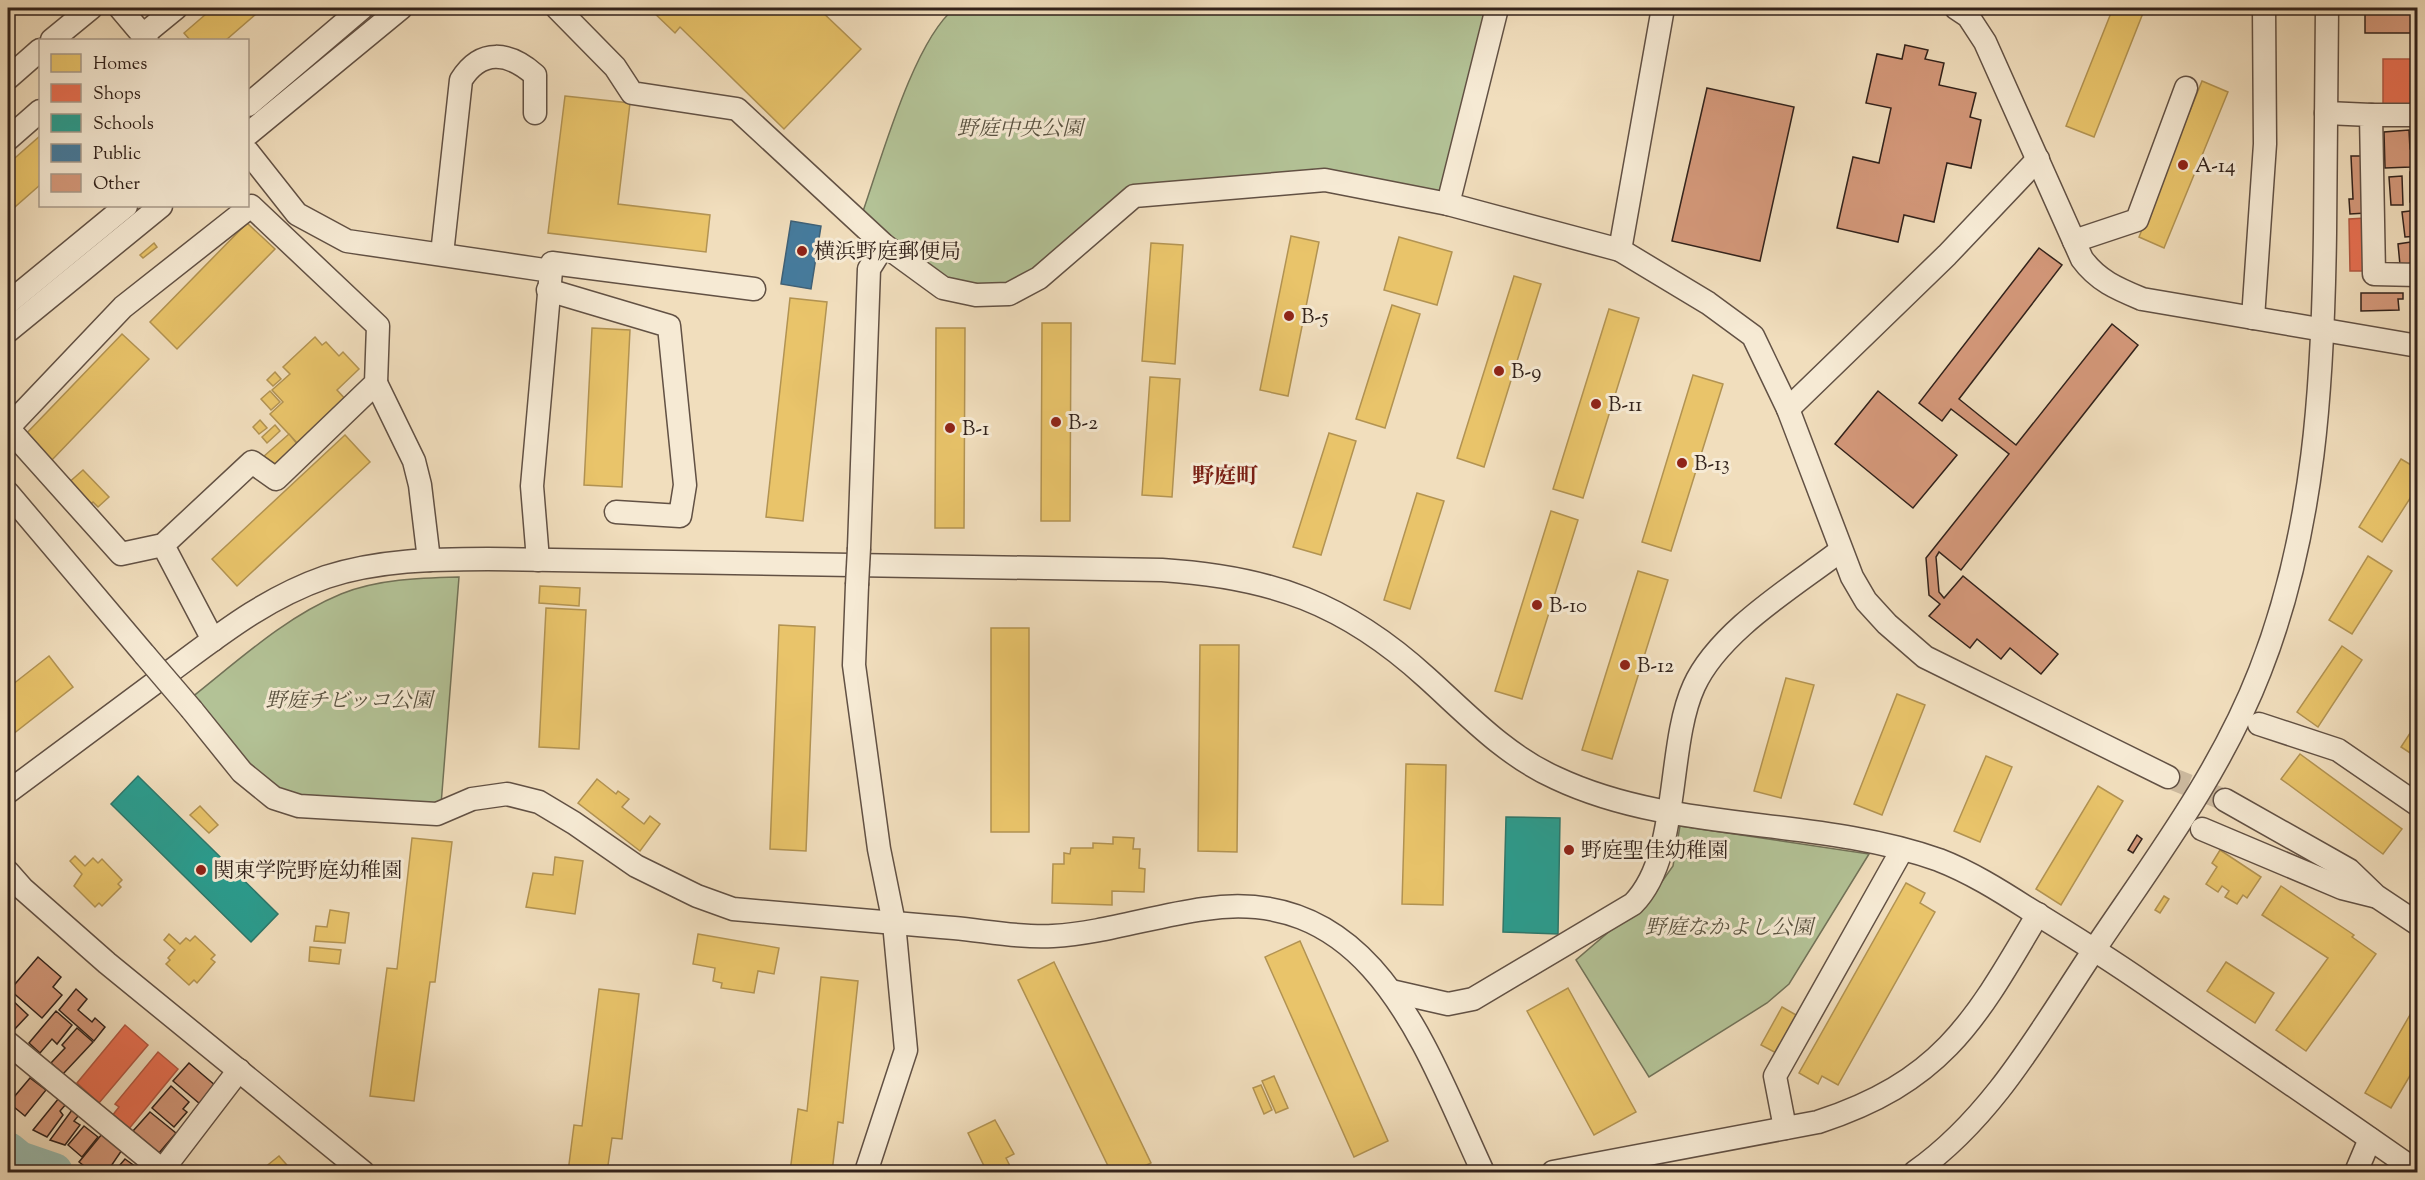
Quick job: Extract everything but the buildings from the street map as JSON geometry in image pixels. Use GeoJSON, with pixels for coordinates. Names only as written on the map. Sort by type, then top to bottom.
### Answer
{"type":"FeatureCollection","features":[{"type":"Feature","properties":{"kind":"street"},"geometry":{"type":"LineString","coordinates":[[53,39],[91,8]]}},
{"type":"Feature","properties":{"kind":"street"},"geometry":{"type":"LineString","coordinates":[[120,8],[137,36],[176,8]]}},
{"type":"Feature","properties":{"kind":"street"},"geometry":{"type":"LineString","coordinates":[[249,104],[362,8]]}},
{"type":"Feature","properties":{"kind":"street"},"geometry":{"type":"LineString","coordinates":[[249,133],[401,8]]}},
{"type":"Feature","properties":{"kind":"street"},"geometry":{"type":"LineString","coordinates":[[557,8],[615,67],[632,93],[737,109],[884,245],[943,288],[976,295],[1009,294],[1039,278],[1134,196],[1325,180],[1448,204],[1620,250],[1708,303],[1753,336],[1788,409],[1840,551],[1866,601],[1887,624],[1925,657],[2168,777]]}},
{"type":"Feature","properties":{"kind":"street"},"geometry":{"type":"LineString","coordinates":[[1448,204],[1497,8]]}},
{"type":"Feature","properties":{"kind":"street"},"geometry":{"type":"LineString","coordinates":[[1620,250],[1663,8]]}},
{"type":"Feature","properties":{"kind":"street"},"geometry":{"type":"LineString","coordinates":[[1956,8],[1968,16],[1985,42],[2074,241],[2092,273],[2108,285],[2142,299],[2418,346]]}},
{"type":"Feature","properties":{"kind":"street"},"geometry":{"type":"LineString","coordinates":[[2253,318],[2265,144],[2264,8]]}},
{"type":"Feature","properties":{"kind":"street"},"geometry":{"type":"LineString","coordinates":[[1915,1173],[1955,1140],[1987,1107],[2005,1084],[2182,822],[2227,744],[2260,672],[2283,603],[2300,537],[2319,409],[2323,330],[2326,8]]}},
{"type":"Feature","properties":{"kind":"street"},"geometry":{"type":"LineString","coordinates":[[8,78],[39,51]]}},
{"type":"Feature","properties":{"kind":"street"},"geometry":{"type":"LineString","coordinates":[[442,254],[461,80],[469,67],[488,57],[520,61],[535,75],[535,113]]}},
{"type":"Feature","properties":{"kind":"street"},"geometry":{"type":"LineString","coordinates":[[2074,241],[2137,220],[2186,88]]}},
{"type":"Feature","properties":{"kind":"street"},"geometry":{"type":"LineString","coordinates":[[8,139],[39,112]]}},
{"type":"Feature","properties":{"kind":"street"},"geometry":{"type":"LineString","coordinates":[[2326,113],[2418,115]]}},
{"type":"Feature","properties":{"kind":"street"},"geometry":{"type":"LineString","coordinates":[[2372,115],[2374,274],[2418,275]]}},
{"type":"Feature","properties":{"kind":"street"},"geometry":{"type":"LineString","coordinates":[[249,153],[297,214],[347,242],[442,254],[550,280],[669,326],[685,485],[680,516],[616,512]]}},
{"type":"Feature","properties":{"kind":"street"},"geometry":{"type":"LineString","coordinates":[[1788,409],[1947,255],[2038,159]]}},
{"type":"Feature","properties":{"kind":"street"},"geometry":{"type":"LineString","coordinates":[[376,383],[276,479],[252,462],[162,545],[121,554],[8,428],[123,308],[251,206],[378,326],[376,383],[414,461],[420,485],[429,560]]}},
{"type":"Feature","properties":{"kind":"street"},"geometry":{"type":"LineString","coordinates":[[8,303],[125,207]]}},
{"type":"Feature","properties":{"kind":"street"},"geometry":{"type":"LineString","coordinates":[[8,331],[160,207]]}},
{"type":"Feature","properties":{"kind":"street"},"geometry":{"type":"LineString","coordinates":[[866,1173],[906,1050],[894,923],[879,849],[854,664],[869,268],[884,245]]}},
{"type":"Feature","properties":{"kind":"street"},"geometry":{"type":"LineString","coordinates":[[538,560],[532,486],[552,263],[754,288]]}},
{"type":"Feature","properties":{"kind":"street"},"geometry":{"type":"LineString","coordinates":[[8,493],[255,785],[274,798],[299,806],[436,814],[472,799],[507,794],[539,802],[636,866],[697,896],[724,906],[1052,936],[1145,922],[1205,908],[1267,906],[1308,920],[1349,947],[1390,991],[1423,1040],[1483,1173]]}},
{"type":"Feature","properties":{"kind":"street"},"geometry":{"type":"LineString","coordinates":[[162,545],[213,640]]}},
{"type":"Feature","properties":{"kind":"street"},"geometry":{"type":"LineString","coordinates":[[1390,991],[1448,1004],[1473,999],[1633,904],[1643,893],[1654,873],[1669,811],[1686,706],[1695,684],[1721,644],[1840,551]]}},
{"type":"Feature","properties":{"kind":"street"},"geometry":{"type":"LineString","coordinates":[[8,792],[238,619],[288,592],[327,577],[388,563],[429,560],[538,560],[1162,570],[1236,577],[1268,584],[1321,605],[1368,630],[1423,674],[1497,742],[1554,778],[1588,792],[1669,811],[1868,842],[1939,860],[1968,873],[2095,950],[2418,1172]]}},
{"type":"Feature","properties":{"kind":"street"},"geometry":{"type":"LineString","coordinates":[[2259,724],[2338,750],[2418,805]]}},
{"type":"Feature","properties":{"kind":"street"},"geometry":{"type":"LineString","coordinates":[[2225,800],[2349,870],[2376,896],[2418,924]]}},
{"type":"Feature","properties":{"kind":"street"},"geometry":{"type":"LineString","coordinates":[[2202,829],[2342,888],[2376,896]]}},
{"type":"Feature","properties":{"kind":"street"},"geometry":{"type":"LineString","coordinates":[[1785,1128],[1775,1076],[1902,850]]}},
{"type":"Feature","properties":{"kind":"street"},"geometry":{"type":"LineString","coordinates":[[8,872],[23,889],[107,963],[363,1173]]}},
{"type":"Feature","properties":{"kind":"street"},"geometry":{"type":"LineString","coordinates":[[1552,1173],[1818,1122],[1857,1109],[1891,1091],[1935,1062],[1969,1025],[2038,914]]}},
{"type":"Feature","properties":{"kind":"street"},"geometry":{"type":"LineString","coordinates":[[8,1043],[162,1171],[239,1070]]}},
{"type":"Feature","properties":{"kind":"street"},"geometry":{"type":"LineString","coordinates":[[2356,1173],[2370,1139]]}},
{"type":"Feature","properties":{"kind":"green space","name":"野庭中央公園"},"geometry":{"type":"Polygon","coordinates":[[[955,8],[1489,8],[1439,193],[1325,171],[1131,192],[1036,273],[1008,286],[956,282],[918,265],[861,217],[899,105],[912,75],[925,47],[940,24],[955,8]]]}},
{"type":"Feature","properties":{"kind":"green space","name":"野庭チビッコ公園"},"geometry":{"type":"Polygon","coordinates":[[[459,577],[441,805],[291,794],[254,775],[191,698],[282,627],[341,594],[384,582],[459,577]]]}},
{"type":"Feature","properties":{"kind":"green space","name":"野庭なかよし公園"},"geometry":{"type":"Polygon","coordinates":[[[1680,826],[1869,854],[1789,984],[1767,1003],[1649,1077],[1576,960],[1654,893],[1673,866],[1680,826]]]}},
{"type":"Feature","properties":{"kind":"waterway"},"geometry":{"type":"LineString","coordinates":[[8,1151],[19,1160],[54,1172]]}},
{"type":"Feature","properties":{"kind":"tunnel"},"geometry":{"type":"LineString","coordinates":[[2168,777],[2225,800]]}},
{"type":"Feature","properties":{"kind":"place","name":"A-14"},"geometry":{"type":"Point","coordinates":[2183,165]}},
{"type":"Feature","properties":{"kind":"place","name":"横浜野庭郵便局"},"geometry":{"type":"Point","coordinates":[802,251]}},
{"type":"Feature","properties":{"kind":"place","name":"B-5"},"geometry":{"type":"Point","coordinates":[1289,316]}},
{"type":"Feature","properties":{"kind":"place","name":"B-9"},"geometry":{"type":"Point","coordinates":[1499,371]}},
{"type":"Feature","properties":{"kind":"place","name":"B-11"},"geometry":{"type":"Point","coordinates":[1596,404]}},
{"type":"Feature","properties":{"kind":"place","name":"B-2"},"geometry":{"type":"Point","coordinates":[1056,422]}},
{"type":"Feature","properties":{"kind":"place","name":"B-1"},"geometry":{"type":"Point","coordinates":[950,428]}},
{"type":"Feature","properties":{"kind":"place","name":"B-13"},"geometry":{"type":"Point","coordinates":[1682,463]}},
{"type":"Feature","properties":{"kind":"place","name":"B-10"},"geometry":{"type":"Point","coordinates":[1537,605]}},
{"type":"Feature","properties":{"kind":"place","name":"B-12"},"geometry":{"type":"Point","coordinates":[1625,665]}},
{"type":"Feature","properties":{"kind":"place","name":"野庭聖佳幼稚園"},"geometry":{"type":"Point","coordinates":[1569,850]}},
{"type":"Feature","properties":{"kind":"place","name":"関東学院野庭幼稚園"},"geometry":{"type":"Point","coordinates":[201,870]}},
{"type":"Feature","properties":{"kind":"district","name":"野庭町"},"geometry":{"type":"Point","coordinates":[1225,475]}}]}
